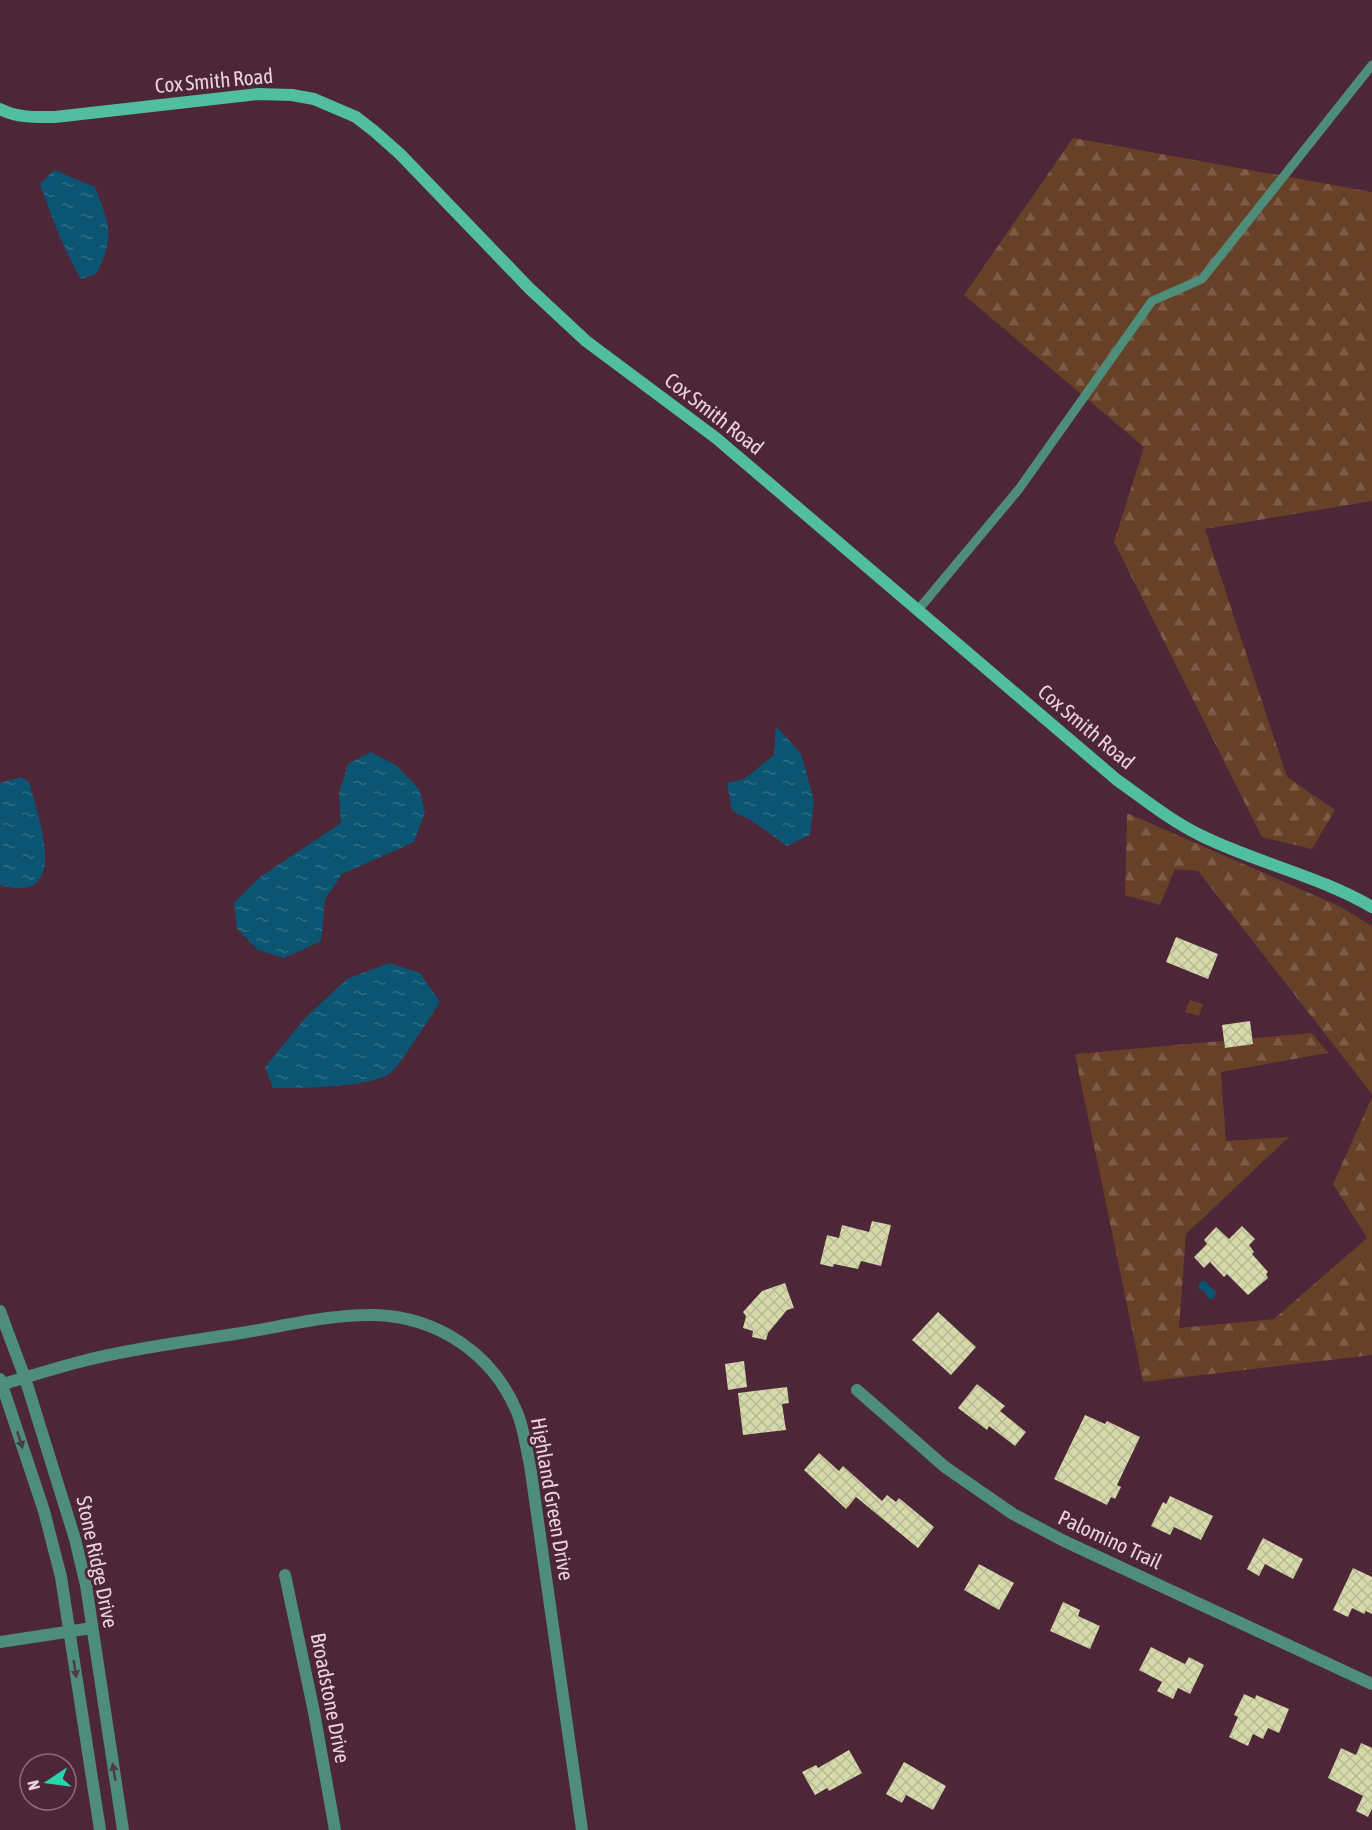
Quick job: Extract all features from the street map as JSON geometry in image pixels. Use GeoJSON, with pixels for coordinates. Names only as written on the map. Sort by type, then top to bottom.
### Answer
{"type":"FeatureCollection","features":[{"type":"Feature","properties":{"kind":"street","name":"Cox Smith Road"},"geometry":{"type":"LineString","coordinates":[[0,110],[30,117],[55,117],[258,94],[292,95],[315,99],[356,117],[400,154],[487,246],[586,341],[716,438],[1117,780],[1163,813],[1201,835],[1258,860],[1302,875],[1372,907]]}},
{"type":"Feature","properties":{"kind":"street","name":"Stone Ridge Drive"},"geometry":{"type":"LineString","coordinates":[[0,1311],[25,1378],[75,1539],[86,1585],[123,1830]]}},
{"type":"Feature","properties":{"kind":"street","name":"Highland Green Drive"},"geometry":{"type":"LineString","coordinates":[[1,1382],[25,1378],[84,1361],[140,1350],[332,1318],[376,1316],[434,1328],[454,1337],[495,1373],[509,1394],[518,1414],[530,1465],[582,1830]]}},
{"type":"Feature","properties":{"kind":"street","name":"Stone Ridge Drive"},"geometry":{"type":"LineString","coordinates":[[1,1382],[53,1541],[70,1632],[100,1830]]}},
{"type":"Feature","properties":{"kind":"street","name":"Palomino Trail"},"geometry":{"type":"LineString","coordinates":[[858,1390],[945,1467],[1013,1514],[1064,1541],[1372,1684]]}},
{"type":"Feature","properties":{"kind":"street","name":"Broadstone Drive"},"geometry":{"type":"LineString","coordinates":[[285,1575],[314,1712],[334,1830]]}},
{"type":"Feature","properties":{"kind":"street"},"geometry":{"type":"LineString","coordinates":[[0,1642],[93,1628]]}},
{"type":"Feature","properties":{"kind":"lane"},"geometry":{"type":"LineString","coordinates":[[918,610],[1019,489],[1152,301],[1202,279],[1372,65]]}},
{"type":"Feature","properties":{"kind":"green space"},"geometry":{"type":"Polygon","coordinates":[[[1073,138],[1372,192],[1372,501],[1205,529],[1287,777],[1335,810],[1312,849],[1262,837],[1114,542],[1144,447],[964,295],[1073,138]]]}},
{"type":"Feature","properties":{"kind":"green space"},"geometry":{"type":"Polygon","coordinates":[[[1127,813],[1339,906],[1372,926],[1372,1094],[1198,871],[1175,869],[1160,905],[1125,895],[1127,813]]]}},
{"type":"Feature","properties":{"kind":"green space"},"geometry":{"type":"Polygon","coordinates":[[[1190,1000],[1203,1004],[1199,1016],[1185,1012],[1190,1000]]]}},
{"type":"Feature","properties":{"kind":"green space"},"geometry":{"type":"Polygon","coordinates":[[[1312,1033],[1328,1053],[1221,1072],[1226,1141],[1289,1137],[1186,1234],[1179,1328],[1274,1319],[1367,1238],[1333,1184],[1372,1097],[1372,1355],[1143,1382],[1075,1054],[1312,1033]]]}},
{"type":"Feature","properties":{"kind":"water"},"geometry":{"type":"Polygon","coordinates":[[[54,170],[95,187],[107,221],[108,240],[102,261],[96,274],[81,279],[63,244],[40,184],[54,170]]]}},
{"type":"Feature","properties":{"kind":"water"},"geometry":{"type":"Polygon","coordinates":[[[776,726],[801,754],[814,801],[810,835],[787,846],[751,820],[732,811],[727,783],[744,779],[774,755],[776,726]]]}},
{"type":"Feature","properties":{"kind":"water"},"geometry":{"type":"Polygon","coordinates":[[[371,752],[397,766],[419,789],[425,812],[414,842],[342,874],[325,899],[321,941],[284,958],[258,950],[237,929],[234,903],[260,877],[341,823],[339,793],[348,764],[371,752]]]}},
{"type":"Feature","properties":{"kind":"water"},"geometry":{"type":"Polygon","coordinates":[[[21,777],[29,782],[40,821],[45,857],[43,872],[36,883],[22,888],[0,885],[0,783],[21,777]]]}},
{"type":"Feature","properties":{"kind":"water"},"geometry":{"type":"Polygon","coordinates":[[[389,963],[420,973],[440,1002],[393,1070],[379,1079],[350,1085],[273,1088],[265,1067],[306,1017],[347,979],[389,963]]]}},
{"type":"Feature","properties":{"kind":"water"},"geometry":{"type":"Polygon","coordinates":[[[1205,1281],[1216,1292],[1213,1299],[1209,1299],[1203,1290],[1199,1289],[1198,1285],[1205,1281]]]}},
{"type":"Feature","properties":{"kind":"building"},"geometry":{"type":"Polygon","coordinates":[[[1176,937],[1218,954],[1208,979],[1166,962],[1176,937]]]}},
{"type":"Feature","properties":{"kind":"building"},"geometry":{"type":"Polygon","coordinates":[[[1250,1021],[1253,1044],[1225,1048],[1222,1025],[1250,1021]]]}},
{"type":"Feature","properties":{"kind":"building"},"geometry":{"type":"Polygon","coordinates":[[[872,1221],[891,1225],[881,1266],[861,1261],[858,1269],[834,1264],[833,1267],[820,1264],[827,1235],[839,1238],[842,1225],[869,1232],[872,1221]]]}},
{"type":"Feature","properties":{"kind":"building"},"geometry":{"type":"Polygon","coordinates":[[[1242,1226],[1255,1239],[1249,1245],[1254,1252],[1252,1254],[1268,1272],[1266,1274],[1268,1278],[1248,1295],[1227,1274],[1224,1277],[1210,1262],[1204,1268],[1194,1257],[1207,1244],[1204,1240],[1216,1227],[1229,1239],[1242,1226]]]}},
{"type":"Feature","properties":{"kind":"building"},"geometry":{"type":"Polygon","coordinates":[[[785,1283],[794,1308],[787,1310],[768,1333],[766,1340],[752,1337],[753,1331],[743,1328],[746,1316],[743,1312],[762,1291],[785,1283]]]}},
{"type":"Feature","properties":{"kind":"building"},"geometry":{"type":"Polygon","coordinates":[[[938,1312],[976,1347],[951,1375],[912,1340],[938,1312]]]}},
{"type":"Feature","properties":{"kind":"building"},"geometry":{"type":"Polygon","coordinates":[[[744,1361],[747,1387],[728,1390],[725,1364],[744,1361]]]}},
{"type":"Feature","properties":{"kind":"building"},"geometry":{"type":"Polygon","coordinates":[[[977,1384],[1005,1406],[1000,1411],[1026,1432],[1015,1446],[989,1426],[987,1430],[958,1408],[977,1384]]]}},
{"type":"Feature","properties":{"kind":"building"},"geometry":{"type":"Polygon","coordinates":[[[787,1387],[789,1403],[782,1404],[786,1430],[743,1435],[738,1393],[787,1387]]]}},
{"type":"Feature","properties":{"kind":"building"},"geometry":{"type":"Polygon","coordinates":[[[1085,1415],[1105,1424],[1107,1421],[1140,1437],[1117,1485],[1121,1487],[1115,1499],[1111,1497],[1107,1505],[1054,1479],[1085,1415]]]}},
{"type":"Feature","properties":{"kind":"building"},"geometry":{"type":"Polygon","coordinates":[[[819,1453],[839,1471],[843,1466],[882,1501],[887,1495],[896,1502],[899,1498],[934,1527],[918,1548],[856,1497],[846,1509],[804,1470],[819,1453]]]}},
{"type":"Feature","properties":{"kind":"building"},"geometry":{"type":"Polygon","coordinates":[[[1170,1496],[1213,1516],[1201,1540],[1174,1527],[1170,1535],[1151,1526],[1163,1502],[1166,1504],[1170,1496]]]}},
{"type":"Feature","properties":{"kind":"building"},"geometry":{"type":"Polygon","coordinates":[[[1263,1538],[1303,1559],[1293,1579],[1265,1564],[1259,1576],[1247,1569],[1263,1538]]]}},
{"type":"Feature","properties":{"kind":"building"},"geometry":{"type":"Polygon","coordinates":[[[979,1564],[1014,1583],[999,1610],[964,1590],[979,1564]]]}},
{"type":"Feature","properties":{"kind":"building"},"geometry":{"type":"Polygon","coordinates":[[[1353,1568],[1372,1577],[1372,1614],[1366,1611],[1364,1614],[1352,1608],[1348,1617],[1333,1610],[1353,1568]]]}},
{"type":"Feature","properties":{"kind":"building"},"geometry":{"type":"Polygon","coordinates":[[[1063,1602],[1080,1610],[1078,1616],[1100,1626],[1090,1649],[1050,1631],[1063,1602]]]}},
{"type":"Feature","properties":{"kind":"building"},"geometry":{"type":"Polygon","coordinates":[[[1151,1647],[1185,1664],[1189,1657],[1204,1665],[1190,1694],[1178,1688],[1173,1699],[1157,1691],[1162,1682],[1139,1670],[1151,1647]]]}},
{"type":"Feature","properties":{"kind":"building"},"geometry":{"type":"Polygon","coordinates":[[[1244,1694],[1255,1699],[1256,1695],[1289,1709],[1279,1733],[1268,1728],[1263,1739],[1253,1734],[1248,1746],[1229,1737],[1238,1717],[1234,1715],[1244,1694]]]}},
{"type":"Feature","properties":{"kind":"building"},"geometry":{"type":"Polygon","coordinates":[[[1361,1743],[1372,1748],[1372,1809],[1368,1817],[1356,1811],[1363,1796],[1328,1778],[1341,1748],[1356,1755],[1361,1743]]]}},
{"type":"Feature","properties":{"kind":"building"},"geometry":{"type":"Polygon","coordinates":[[[849,1750],[862,1773],[829,1791],[827,1788],[815,1795],[802,1772],[816,1765],[818,1768],[849,1750]]]}},
{"type":"Feature","properties":{"kind":"building"},"geometry":{"type":"Polygon","coordinates":[[[904,1762],[946,1786],[933,1810],[906,1795],[902,1803],[886,1794],[904,1762]]]}}]}
